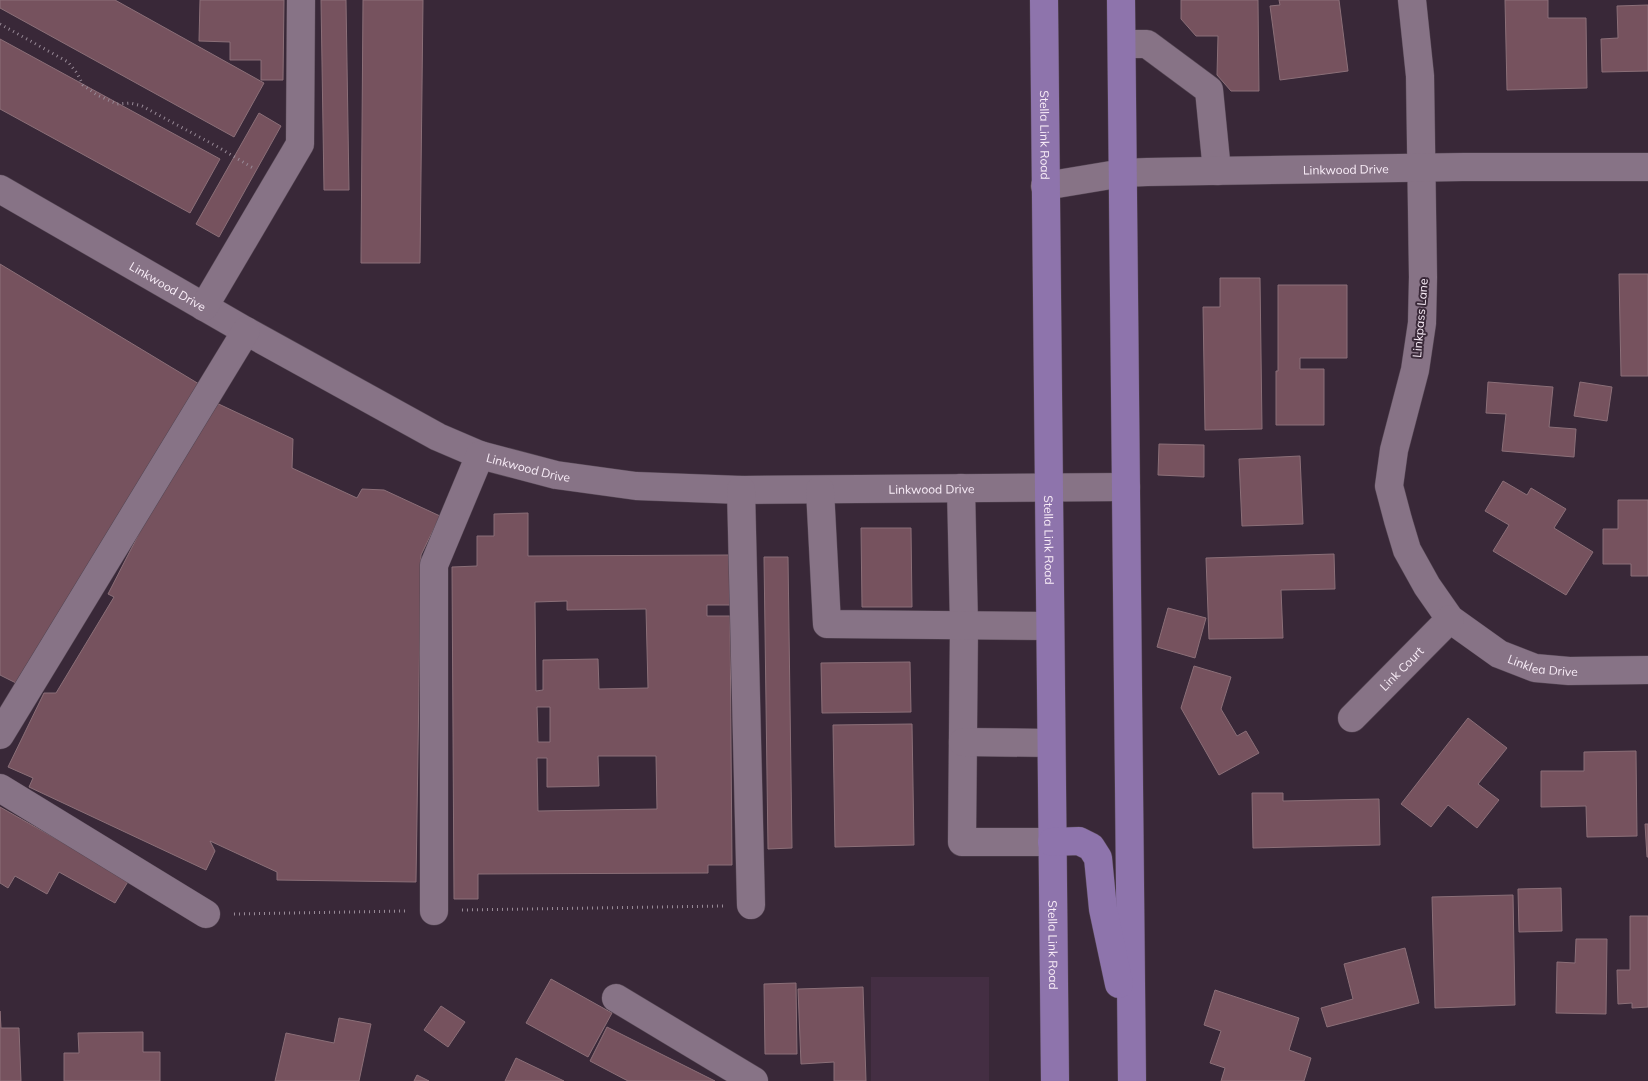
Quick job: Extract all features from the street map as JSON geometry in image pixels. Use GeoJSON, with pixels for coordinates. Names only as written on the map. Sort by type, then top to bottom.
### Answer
{"type":"FeatureCollection","features":[{"type":"Feature","properties":{"kind":"main road","name":"Stella Link Road"},"geometry":{"type":"LineString","coordinates":[[1044,0],[1055,1081]]}},
{"type":"Feature","properties":{"kind":"main road"},"geometry":{"type":"LineString","coordinates":[[1121,0],[1132,1081]]}},
{"type":"Feature","properties":{"kind":"main road"},"geometry":{"type":"LineString","coordinates":[[1052,842],[1079,841],[1091,847],[1098,858],[1103,910],[1131,1039]]}},
{"type":"Feature","properties":{"kind":"street"},"geometry":{"type":"LineString","coordinates":[[204,306],[300,144],[301,0]]}},
{"type":"Feature","properties":{"kind":"street","name":"Linkpass Lane"},"geometry":{"type":"LineString","coordinates":[[1412,0],[1420,76],[1422,323],[1415,370],[1394,450],[1390,486],[1407,550],[1427,586],[1450,619]]}},
{"type":"Feature","properties":{"kind":"street"},"geometry":{"type":"LineString","coordinates":[[1122,44],[1146,44],[1209,90],[1217,171]]}},
{"type":"Feature","properties":{"kind":"street","name":"Linkwood Drive"},"geometry":{"type":"LineString","coordinates":[[1045,186],[1123,173],[1422,167],[1648,167]]}},
{"type":"Feature","properties":{"kind":"street","name":"Linkwood Drive"},"geometry":{"type":"LineString","coordinates":[[0,189],[246,331],[438,437],[480,455],[556,475],[636,486],[741,490],[1126,487]]}},
{"type":"Feature","properties":{"kind":"street"},"geometry":{"type":"LineString","coordinates":[[0,735],[8,704],[246,331]]}},
{"type":"Feature","properties":{"kind":"street"},"geometry":{"type":"LineString","coordinates":[[434,910],[434,565],[480,455]]}},
{"type":"Feature","properties":{"kind":"street"},"geometry":{"type":"LineString","coordinates":[[961,488],[964,625],[962,842],[1052,842]]}},
{"type":"Feature","properties":{"kind":"street"},"geometry":{"type":"LineString","coordinates":[[741,490],[751,905]]}},
{"type":"Feature","properties":{"kind":"street"},"geometry":{"type":"LineString","coordinates":[[820,490],[827,624],[1049,626]]}},
{"type":"Feature","properties":{"kind":"street","name":"Linklea Drive"},"geometry":{"type":"LineString","coordinates":[[1450,619],[1499,654],[1535,668],[1648,670]]}},
{"type":"Feature","properties":{"kind":"street","name":"Link Court"},"geometry":{"type":"LineString","coordinates":[[1352,718],[1450,619]]}},
{"type":"Feature","properties":{"kind":"street"},"geometry":{"type":"LineString","coordinates":[[963,742],[1051,742]]}},
{"type":"Feature","properties":{"kind":"street"},"geometry":{"type":"LineString","coordinates":[[0,788],[206,914]]}},
{"type":"Feature","properties":{"kind":"street"},"geometry":{"type":"LineString","coordinates":[[616,998],[754,1081]]}},
{"type":"Feature","properties":{"kind":"path"},"geometry":{"type":"LineString","coordinates":[[0,24],[68,62],[77,73],[83,86],[97,95],[117,104],[130,103],[142,106],[218,147],[276,183]]}},
{"type":"Feature","properties":{"kind":"path"},"geometry":{"type":"LineString","coordinates":[[206,914],[751,905]]}},
{"type":"Feature","properties":{"kind":"shaded area"},"geometry":{"type":"Polygon","coordinates":[[[871,977],[989,977],[989,1081],[871,1081],[871,977]]]}},
{"type":"Feature","properties":{"kind":"building"},"geometry":{"type":"Polygon","coordinates":[[[0,0],[115,0],[264,83],[234,137],[0,8],[0,0]]]}},
{"type":"Feature","properties":{"kind":"building"},"geometry":{"type":"Polygon","coordinates":[[[200,0],[284,0],[283,80],[261,80],[261,60],[230,60],[230,42],[199,41],[200,0]]]}},
{"type":"Feature","properties":{"kind":"building"},"geometry":{"type":"Polygon","coordinates":[[[321,0],[346,0],[349,190],[324,190],[321,0]]]}},
{"type":"Feature","properties":{"kind":"building"},"geometry":{"type":"Polygon","coordinates":[[[363,0],[423,0],[420,263],[361,263],[363,0]]]}},
{"type":"Feature","properties":{"kind":"building"},"geometry":{"type":"Polygon","coordinates":[[[1181,0],[1258,0],[1259,91],[1231,91],[1217,75],[1218,36],[1196,36],[1181,19],[1181,0]]]}},
{"type":"Feature","properties":{"kind":"building"},"geometry":{"type":"Polygon","coordinates":[[[1279,0],[1339,0],[1348,71],[1280,80],[1270,6],[1280,5],[1279,0]]]}},
{"type":"Feature","properties":{"kind":"building"},"geometry":{"type":"Polygon","coordinates":[[[1505,0],[1548,0],[1548,18],[1586,18],[1587,88],[1507,90],[1505,0]]]}},
{"type":"Feature","properties":{"kind":"building"},"geometry":{"type":"Polygon","coordinates":[[[1648,5],[1648,71],[1602,72],[1601,39],[1618,38],[1617,6],[1648,5]]]}},
{"type":"Feature","properties":{"kind":"building"},"geometry":{"type":"Polygon","coordinates":[[[0,39],[220,159],[190,213],[0,109],[0,39]]]}},
{"type":"Feature","properties":{"kind":"building"},"geometry":{"type":"Polygon","coordinates":[[[259,113],[281,126],[219,237],[196,224],[259,113]]]}},
{"type":"Feature","properties":{"kind":"building"},"geometry":{"type":"Polygon","coordinates":[[[0,264],[199,384],[16,683],[0,675],[0,264]]]}},
{"type":"Feature","properties":{"kind":"building"},"geometry":{"type":"Polygon","coordinates":[[[1619,274],[1648,274],[1648,376],[1621,376],[1619,274]]]}},
{"type":"Feature","properties":{"kind":"building"},"geometry":{"type":"Polygon","coordinates":[[[1220,278],[1260,278],[1262,429],[1205,430],[1203,307],[1220,307],[1220,278]]]}},
{"type":"Feature","properties":{"kind":"building"},"geometry":{"type":"Polygon","coordinates":[[[1278,285],[1347,285],[1347,358],[1300,358],[1300,369],[1324,369],[1324,425],[1276,425],[1278,285]]]}},
{"type":"Feature","properties":{"kind":"building"},"geometry":{"type":"Polygon","coordinates":[[[1488,382],[1553,387],[1549,427],[1576,429],[1574,457],[1502,451],[1506,414],[1486,413],[1488,382]]]}},
{"type":"Feature","properties":{"kind":"building"},"geometry":{"type":"Polygon","coordinates":[[[1580,382],[1612,387],[1607,421],[1574,416],[1580,382]]]}},
{"type":"Feature","properties":{"kind":"building"},"geometry":{"type":"Polygon","coordinates":[[[208,399],[293,439],[292,468],[357,498],[362,489],[384,490],[440,516],[421,555],[416,882],[277,880],[277,872],[210,841],[215,851],[206,870],[29,787],[33,778],[8,767],[44,693],[56,693],[114,597],[108,594],[208,399]]]}},
{"type":"Feature","properties":{"kind":"building"},"geometry":{"type":"Polygon","coordinates":[[[1159,444],[1204,445],[1204,477],[1158,475],[1159,444]]]}},
{"type":"Feature","properties":{"kind":"building"},"geometry":{"type":"Polygon","coordinates":[[[1300,456],[1303,524],[1242,526],[1239,459],[1300,456]]]}},
{"type":"Feature","properties":{"kind":"building"},"geometry":{"type":"Polygon","coordinates":[[[1503,481],[1527,495],[1531,488],[1566,509],[1554,528],[1593,552],[1566,595],[1493,551],[1509,525],[1485,511],[1503,481]]]}},
{"type":"Feature","properties":{"kind":"building"},"geometry":{"type":"Polygon","coordinates":[[[1618,500],[1648,500],[1648,576],[1631,576],[1631,564],[1603,564],[1603,529],[1618,529],[1618,500]]]}},
{"type":"Feature","properties":{"kind":"building"},"geometry":{"type":"Polygon","coordinates":[[[528,513],[528,556],[730,555],[731,605],[707,605],[707,616],[730,616],[732,865],[708,865],[708,873],[478,874],[478,899],[454,899],[452,567],[477,566],[477,536],[494,536],[494,514],[528,513]],[[567,601],[535,602],[536,691],[543,690],[543,660],[598,659],[599,689],[648,688],[646,609],[567,610],[567,601]],[[537,707],[538,742],[550,742],[550,707],[537,707]],[[598,756],[599,786],[547,787],[547,758],[537,758],[538,811],[657,809],[656,756],[598,756]]]}},
{"type":"Feature","properties":{"kind":"building"},"geometry":{"type":"Polygon","coordinates":[[[861,528],[911,528],[912,607],[862,607],[861,528]]]}},
{"type":"Feature","properties":{"kind":"building"},"geometry":{"type":"Polygon","coordinates":[[[1334,554],[1335,589],[1281,590],[1283,638],[1209,639],[1206,558],[1334,554]]]}},
{"type":"Feature","properties":{"kind":"building"},"geometry":{"type":"Polygon","coordinates":[[[764,557],[788,557],[792,848],[768,849],[764,557]]]}},
{"type":"Feature","properties":{"kind":"building"},"geometry":{"type":"Polygon","coordinates":[[[1168,608],[1206,618],[1195,658],[1157,647],[1168,608]]]}},
{"type":"Feature","properties":{"kind":"building"},"geometry":{"type":"Polygon","coordinates":[[[910,662],[911,712],[822,713],[821,663],[910,662]]]}},
{"type":"Feature","properties":{"kind":"building"},"geometry":{"type":"Polygon","coordinates":[[[1194,666],[1231,677],[1221,709],[1237,736],[1246,731],[1259,753],[1219,775],[1181,708],[1194,666]]]}},
{"type":"Feature","properties":{"kind":"building"},"geometry":{"type":"Polygon","coordinates":[[[1468,718],[1507,748],[1478,784],[1499,800],[1477,828],[1448,805],[1431,827],[1401,804],[1468,718]]]}},
{"type":"Feature","properties":{"kind":"building"},"geometry":{"type":"Polygon","coordinates":[[[912,724],[914,845],[835,847],[833,725],[912,724]]]}},
{"type":"Feature","properties":{"kind":"building"},"geometry":{"type":"Polygon","coordinates":[[[1636,751],[1637,836],[1587,837],[1586,806],[1541,807],[1541,771],[1584,771],[1584,752],[1636,751]]]}},
{"type":"Feature","properties":{"kind":"building"},"geometry":{"type":"Polygon","coordinates":[[[1252,793],[1283,793],[1283,801],[1379,799],[1380,845],[1253,848],[1252,793]]]}},
{"type":"Feature","properties":{"kind":"building"},"geometry":{"type":"Polygon","coordinates":[[[0,807],[129,880],[115,903],[59,872],[47,894],[15,876],[8,888],[0,883],[0,807]]]}},
{"type":"Feature","properties":{"kind":"building"},"geometry":{"type":"Polygon","coordinates":[[[1645,824],[1648,824],[1648,857],[1647,857],[1645,824]]]}},
{"type":"Feature","properties":{"kind":"building"},"geometry":{"type":"Polygon","coordinates":[[[1561,888],[1562,931],[1519,932],[1518,889],[1561,888]]]}},
{"type":"Feature","properties":{"kind":"building"},"geometry":{"type":"Polygon","coordinates":[[[1513,895],[1515,1005],[1435,1008],[1432,897],[1513,895]]]}},
{"type":"Feature","properties":{"kind":"building"},"geometry":{"type":"Polygon","coordinates":[[[1630,916],[1648,916],[1648,1007],[1632,1008],[1632,1003],[1618,1004],[1617,970],[1630,970],[1630,916]]]}},
{"type":"Feature","properties":{"kind":"building"},"geometry":{"type":"Polygon","coordinates":[[[1576,939],[1607,939],[1606,1014],[1556,1013],[1557,962],[1575,963],[1576,939]]]}},
{"type":"Feature","properties":{"kind":"building"},"geometry":{"type":"Polygon","coordinates":[[[1405,948],[1419,1003],[1327,1027],[1321,1008],[1353,999],[1344,964],[1405,948]]]}},
{"type":"Feature","properties":{"kind":"building"},"geometry":{"type":"Polygon","coordinates":[[[551,979],[612,1013],[588,1057],[526,1023],[551,979]]]}},
{"type":"Feature","properties":{"kind":"building"},"geometry":{"type":"Polygon","coordinates":[[[796,983],[797,1054],[765,1054],[764,984],[796,983]]]}},
{"type":"Feature","properties":{"kind":"building"},"geometry":{"type":"Polygon","coordinates":[[[863,987],[866,1081],[834,1081],[834,1062],[801,1064],[798,989],[863,987]]]}},
{"type":"Feature","properties":{"kind":"building"},"geometry":{"type":"Polygon","coordinates":[[[1215,990],[1299,1018],[1289,1050],[1311,1058],[1304,1081],[1221,1081],[1225,1068],[1210,1063],[1221,1031],[1204,1025],[1215,990]]]}},
{"type":"Feature","properties":{"kind":"building"},"geometry":{"type":"Polygon","coordinates":[[[441,1006],[465,1022],[448,1047],[424,1030],[441,1006]]]}},
{"type":"Feature","properties":{"kind":"building"},"geometry":{"type":"Polygon","coordinates":[[[0,1011],[1,1028],[19,1028],[21,1081],[0,1081],[0,1011]]]}},
{"type":"Feature","properties":{"kind":"building"},"geometry":{"type":"Polygon","coordinates":[[[339,1018],[371,1024],[359,1081],[275,1081],[286,1033],[334,1043],[339,1018]]]}},
{"type":"Feature","properties":{"kind":"building"},"geometry":{"type":"Polygon","coordinates":[[[607,1027],[715,1081],[628,1081],[590,1061],[607,1027]]]}},
{"type":"Feature","properties":{"kind":"building"},"geometry":{"type":"Polygon","coordinates":[[[143,1032],[143,1052],[160,1052],[160,1081],[64,1081],[64,1053],[79,1053],[78,1033],[143,1032]]]}},
{"type":"Feature","properties":{"kind":"building"},"geometry":{"type":"Polygon","coordinates":[[[516,1058],[564,1081],[505,1081],[516,1058]]]}},
{"type":"Feature","properties":{"kind":"building"},"geometry":{"type":"Polygon","coordinates":[[[417,1075],[429,1081],[414,1081],[417,1075]]]}}]}
